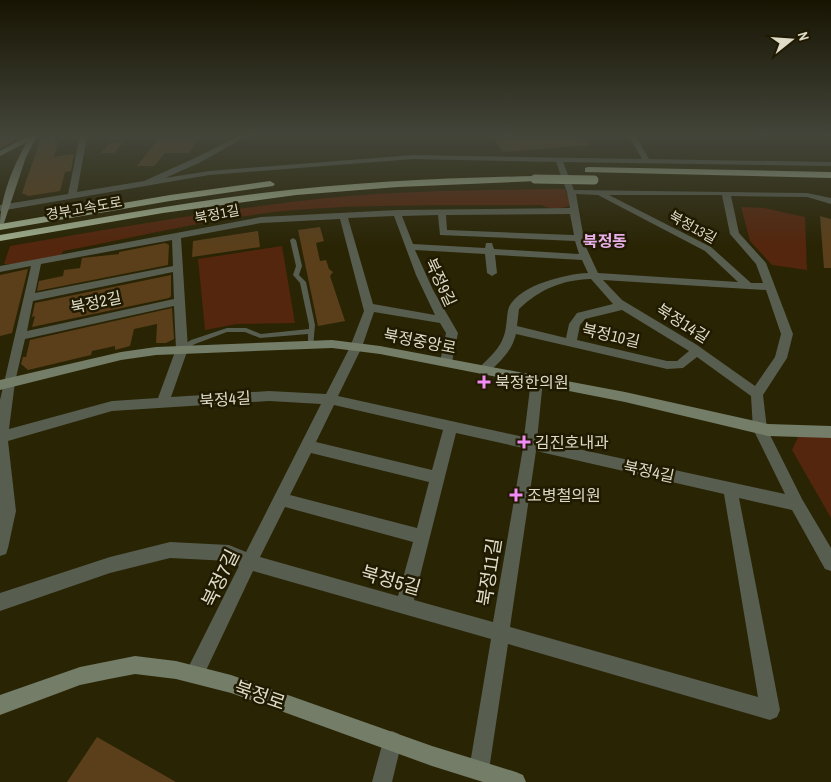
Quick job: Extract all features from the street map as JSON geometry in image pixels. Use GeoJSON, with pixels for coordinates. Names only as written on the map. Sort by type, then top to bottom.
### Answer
{"type":"FeatureCollection","features":[{"type":"Feature","properties":{"kind":"highway","name":"경부고속도로"},"geometry":{"type":"LineString","coordinates":[[0,225],[32,227],[314,190],[554,172]]}},
{"type":"Feature","properties":{"kind":"highway","name":"경부고속도로"},"geometry":{"type":"LineString","coordinates":[[709,172],[831,175]]}},
{"type":"Feature","properties":{"kind":"highway","name":"경부고속도로"},"geometry":{"type":"LineString","coordinates":[[0,238],[32,227],[170,198],[281,183],[400,173],[534,174],[594,180],[831,185]]}},
{"type":"Feature","properties":{"kind":"street"},"geometry":{"type":"LineString","coordinates":[[0,225],[2,208],[16,172]]}},
{"type":"Feature","properties":{"kind":"street"},"geometry":{"type":"LineString","coordinates":[[72,196],[77,172]]}},
{"type":"Feature","properties":{"kind":"street"},"geometry":{"type":"LineString","coordinates":[[146,183],[170,172]]}},
{"type":"Feature","properties":{"kind":"street"},"geometry":{"type":"LineString","coordinates":[[2,208],[215,172]]}},
{"type":"Feature","properties":{"kind":"street","name":"북정14길"},"geometry":{"type":"LineString","coordinates":[[564,172],[571,192],[584,257],[594,276],[622,306],[697,350],[758,394]]}},
{"type":"Feature","properties":{"kind":"street","name":"북정13길"},"geometry":{"type":"LineString","coordinates":[[571,192],[726,193],[735,234],[761,263],[787,334],[781,358],[758,394]]}},
{"type":"Feature","properties":{"kind":"street","name":"북정13길"},"geometry":{"type":"LineString","coordinates":[[599,192],[708,249],[748,286]]}},
{"type":"Feature","properties":{"kind":"street"},"geometry":{"type":"LineString","coordinates":[[726,193],[807,195],[831,201]]}},
{"type":"Feature","properties":{"kind":"street","name":"북정1길"},"geometry":{"type":"LineString","coordinates":[[0,269],[261,220],[397,213],[575,211]]}},
{"type":"Feature","properties":{"kind":"street"},"geometry":{"type":"LineString","coordinates":[[442,212],[443,233],[579,238]]}},
{"type":"Feature","properties":{"kind":"street","name":"북정9길"},"geometry":{"type":"LineString","coordinates":[[397,213],[409,247],[443,320],[452,333],[446,362]]}},
{"type":"Feature","properties":{"kind":"street"},"geometry":{"type":"LineString","coordinates":[[343,215],[367,306],[443,320]]}},
{"type":"Feature","properties":{"kind":"street"},"geometry":{"type":"LineString","coordinates":[[488,235],[492,273]]}},
{"type":"Feature","properties":{"kind":"street"},"geometry":{"type":"LineString","coordinates":[[163,402],[182,349],[176,236]]}},
{"type":"Feature","properties":{"kind":"street"},"geometry":{"type":"LineString","coordinates":[[409,247],[584,257]]}},
{"type":"Feature","properties":{"kind":"street"},"geometry":{"type":"LineString","coordinates":[[0,548],[8,511],[1,437],[4,384],[20,336],[37,262]]}},
{"type":"Feature","properties":{"kind":"street","name":"북정2길"},"geometry":{"type":"LineString","coordinates":[[29,298],[177,268]]}},
{"type":"Feature","properties":{"kind":"street"},"geometry":{"type":"LineString","coordinates":[[484,370],[510,341],[514,308],[535,288],[554,281],[580,276],[594,276]]}},
{"type":"Feature","properties":{"kind":"street","name":"북정14길"},"geometry":{"type":"LineString","coordinates":[[594,276],[748,286]]}},
{"type":"Feature","properties":{"kind":"street"},"geometry":{"type":"LineString","coordinates":[[748,286],[769,287]]}},
{"type":"Feature","properties":{"kind":"street","name":"북정2길"},"geometry":{"type":"LineString","coordinates":[[20,336],[179,301]]}},
{"type":"Feature","properties":{"kind":"street","name":"북정7길"},"geometry":{"type":"LineString","coordinates":[[194,674],[356,347],[369,311],[367,306]]}},
{"type":"Feature","properties":{"kind":"street"},"geometry":{"type":"LineString","coordinates":[[571,343],[575,324],[581,316],[622,306]]}},
{"type":"Feature","properties":{"kind":"street","name":"북정10길"},"geometry":{"type":"LineString","coordinates":[[512,329],[667,365],[679,366],[697,350]]}},
{"type":"Feature","properties":{"kind":"street","name":"북정중앙로"},"geometry":{"type":"LineString","coordinates":[[4,384],[121,356],[182,349],[332,344],[446,362],[625,397],[760,429],[831,432]]}},
{"type":"Feature","properties":{"kind":"street","name":"북정11길"},"geometry":{"type":"LineString","coordinates":[[478,770],[530,445],[537,380]]}},
{"type":"Feature","properties":{"kind":"street"},"geometry":{"type":"LineString","coordinates":[[758,394],[760,429],[797,504],[831,562]]}},
{"type":"Feature","properties":{"kind":"street","name":"북정4길"},"geometry":{"type":"LineString","coordinates":[[1,437],[112,406],[269,396],[331,398],[530,445],[797,504]]}},
{"type":"Feature","properties":{"kind":"street"},"geometry":{"type":"LineString","coordinates":[[404,605],[451,426]]}},
{"type":"Feature","properties":{"kind":"street"},"geometry":{"type":"LineString","coordinates":[[307,446],[437,478]]}},
{"type":"Feature","properties":{"kind":"street","name":"북정5길"},"geometry":{"type":"LineString","coordinates":[[0,602],[110,565],[170,550],[229,553],[250,562],[770,710],[730,489]]}},
{"type":"Feature","properties":{"kind":"street"},"geometry":{"type":"LineString","coordinates":[[281,499],[422,537]]}},
{"type":"Feature","properties":{"kind":"street","name":"북정로"},"geometry":{"type":"LineString","coordinates":[[0,705],[80,676],[135,665],[176,670],[231,684],[392,741],[516,782]]}},
{"type":"Feature","properties":{"kind":"street"},"geometry":{"type":"LineString","coordinates":[[382,782],[392,741]]}},
{"type":"Feature","properties":{"kind":"lane"},"geometry":{"type":"LineString","coordinates":[[294,240],[299,266],[296,275],[303,282],[312,331],[311,345]]}},
{"type":"Feature","properties":{"kind":"lane"},"geometry":{"type":"LineString","coordinates":[[182,349],[193,342],[227,330],[246,330],[260,336],[312,331]]}},
{"type":"Feature","properties":{"kind":"shaded area"},"geometry":{"type":"Polygon","coordinates":[[[565,189],[571,205],[560,208],[548,208],[541,205],[412,205],[315,208],[283,211],[201,223],[63,251],[61,255],[4,264],[10,246],[168,219],[248,208],[386,193],[565,189]]]}},
{"type":"Feature","properties":{"kind":"shaded area"},"geometry":{"type":"Polygon","coordinates":[[[741,207],[764,208],[805,217],[807,270],[772,265],[750,241],[741,207]]]}},
{"type":"Feature","properties":{"kind":"shaded area"},"geometry":{"type":"Polygon","coordinates":[[[282,246],[295,323],[237,324],[205,330],[198,259],[282,246]]]}},
{"type":"Feature","properties":{"kind":"shaded area"},"geometry":{"type":"Polygon","coordinates":[[[798,437],[831,437],[831,518],[792,450],[798,437]]]}},
{"type":"Feature","properties":{"kind":"building"},"geometry":{"type":"Polygon","coordinates":[[[29,172],[65,172],[60,191],[28,196],[22,193],[29,172]]]}},
{"type":"Feature","properties":{"kind":"building"},"geometry":{"type":"Polygon","coordinates":[[[820,216],[831,219],[831,268],[824,268],[820,216]]]}},
{"type":"Feature","properties":{"kind":"building"},"geometry":{"type":"Polygon","coordinates":[[[320,227],[324,241],[316,243],[320,261],[326,260],[329,269],[333,272],[330,276],[345,321],[318,326],[298,230],[320,227]]]}},
{"type":"Feature","properties":{"kind":"building"},"geometry":{"type":"Polygon","coordinates":[[[258,231],[260,247],[192,257],[193,241],[258,231]]]}},
{"type":"Feature","properties":{"kind":"building"},"geometry":{"type":"Polygon","coordinates":[[[165,243],[169,245],[168,265],[37,291],[39,281],[63,276],[64,270],[80,268],[82,258],[119,254],[119,252],[165,243]]]}},
{"type":"Feature","properties":{"kind":"building"},"geometry":{"type":"Polygon","coordinates":[[[28,269],[12,333],[0,336],[0,275],[28,269]]]}},
{"type":"Feature","properties":{"kind":"building"},"geometry":{"type":"Polygon","coordinates":[[[171,275],[171,296],[169,298],[32,327],[35,316],[32,317],[35,303],[171,275]]]}},
{"type":"Feature","properties":{"kind":"building"},"geometry":{"type":"Polygon","coordinates":[[[172,308],[174,339],[166,343],[156,343],[157,324],[134,329],[130,346],[115,350],[115,346],[92,351],[91,355],[28,370],[21,364],[23,357],[26,357],[30,340],[172,308]]]}},
{"type":"Feature","properties":{"kind":"building"},"geometry":{"type":"Polygon","coordinates":[[[97,737],[176,782],[67,782],[97,737]]]}},
{"type":"Feature","properties":{"kind":"place","name":"북정한의원"},"geometry":{"type":"Point","coordinates":[484,382]}},
{"type":"Feature","properties":{"kind":"place","name":"김진호내과"},"geometry":{"type":"Point","coordinates":[524,442]}},
{"type":"Feature","properties":{"kind":"place","name":"조병철의원"},"geometry":{"type":"Point","coordinates":[516,495]}},
{"type":"Feature","properties":{"kind":"district","name":"북정동"},"geometry":{"type":"Point","coordinates":[605,241]}}]}
